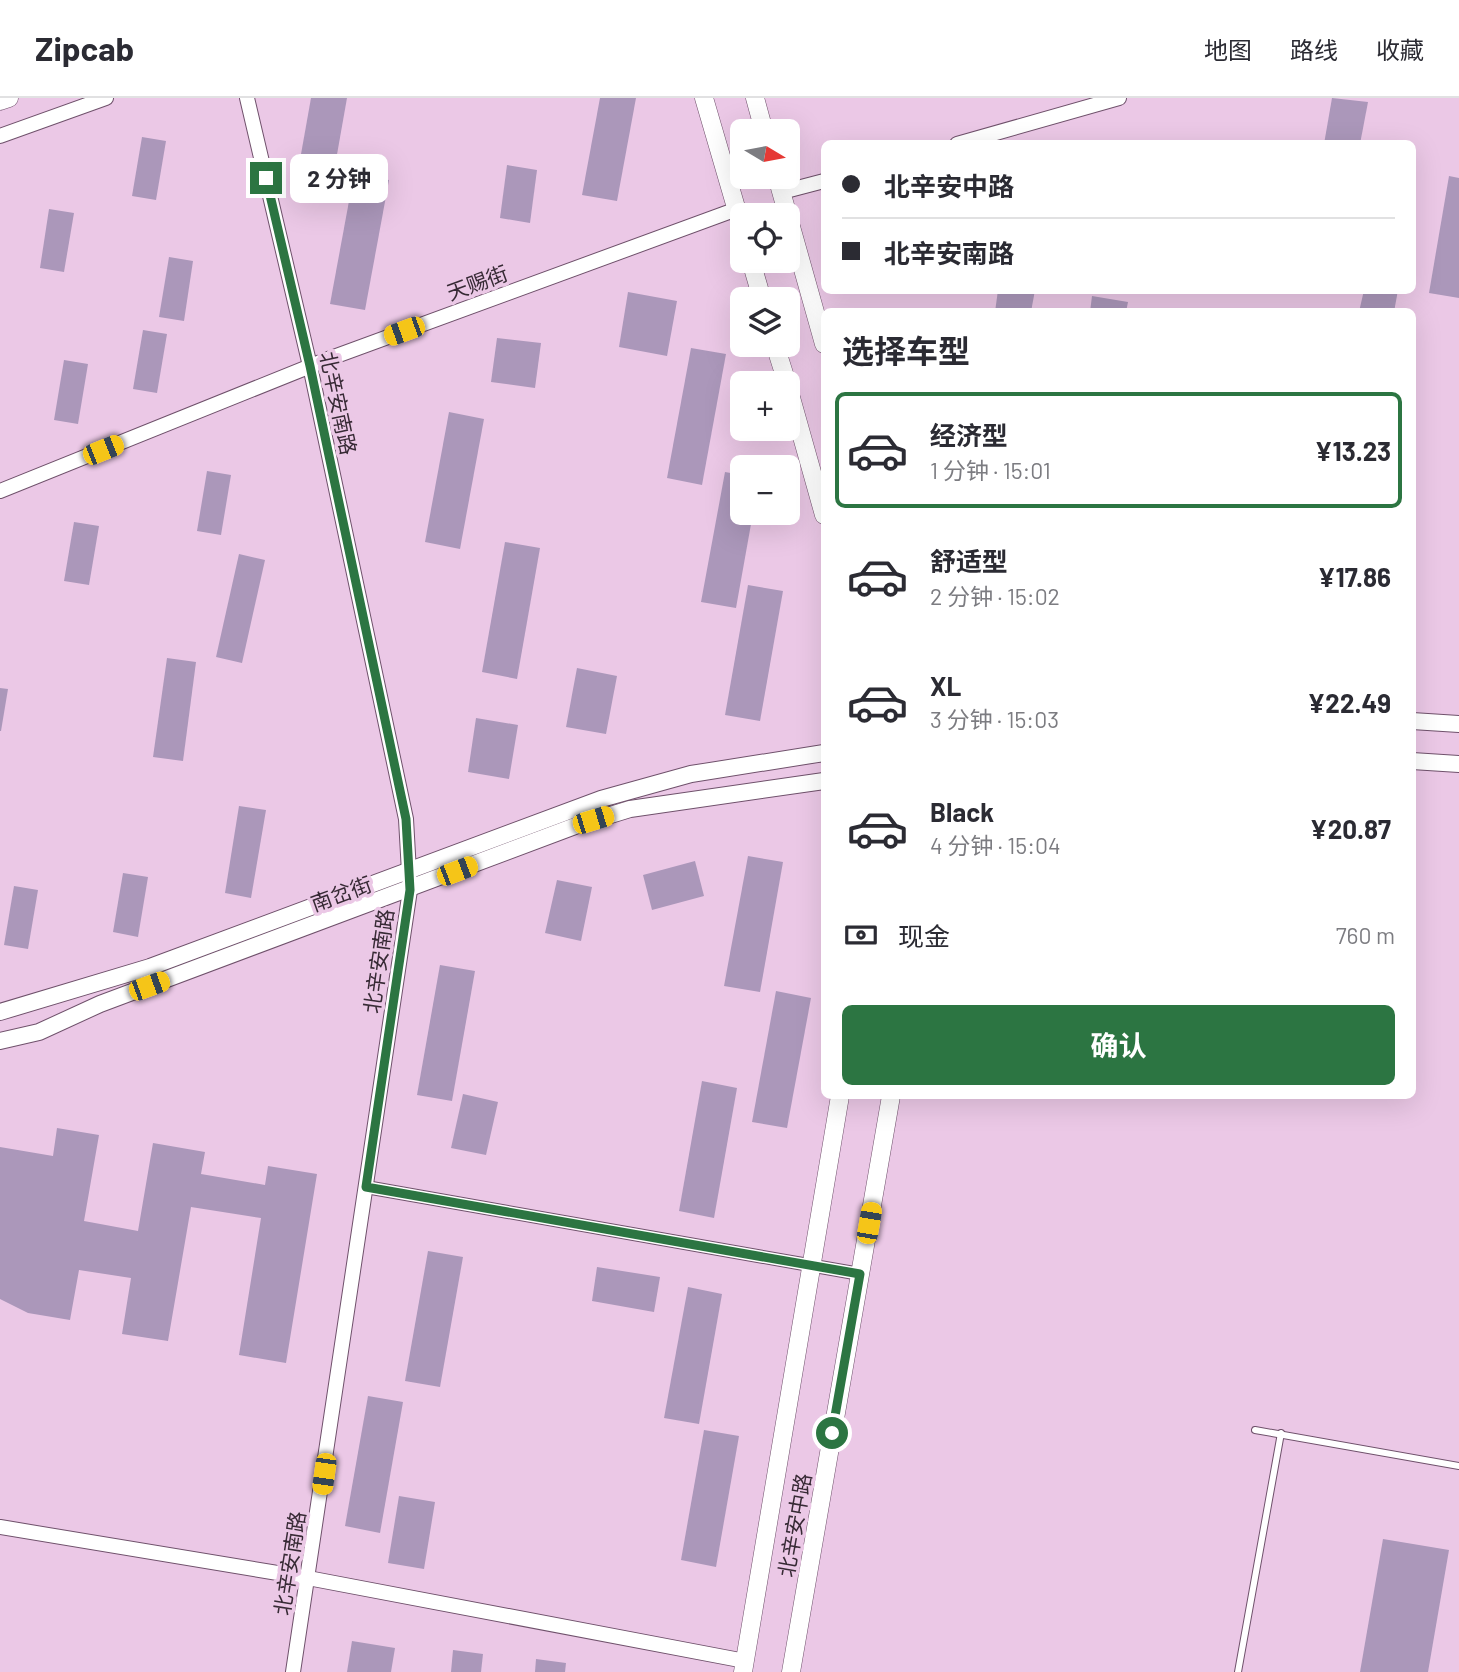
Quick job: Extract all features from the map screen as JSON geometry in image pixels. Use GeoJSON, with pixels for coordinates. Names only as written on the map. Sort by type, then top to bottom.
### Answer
{"type":"FeatureCollection","features":[{"type":"Feature","properties":{"kind":"main road"},"geometry":{"type":"LineString","coordinates":[[0,101],[9,98]]}},
{"type":"Feature","properties":{"kind":"main road"},"geometry":{"type":"LineString","coordinates":[[704,98],[735,203]]}},
{"type":"Feature","properties":{"kind":"main road"},"geometry":{"type":"LineString","coordinates":[[755,98],[761,119]]}},
{"type":"Feature","properties":{"kind":"main road"},"geometry":{"type":"LineString","coordinates":[[781,189],[821,333]]}},
{"type":"Feature","properties":{"kind":"main road"},"geometry":{"type":"LineString","coordinates":[[800,431],[821,504]]}},
{"type":"Feature","properties":{"kind":"main road"},"geometry":{"type":"LineString","coordinates":[[1416,720],[1459,724]]}},
{"type":"Feature","properties":{"kind":"main road","name":"南岔街"},"geometry":{"type":"LineString","coordinates":[[0,1012],[150,967],[601,799],[691,774],[821,753]]}},
{"type":"Feature","properties":{"kind":"main road"},"geometry":{"type":"LineString","coordinates":[[1416,761],[1459,764]]}},
{"type":"Feature","properties":{"kind":"main road","name":"南岔街"},"geometry":{"type":"LineString","coordinates":[[0,1041],[39,1031],[100,1004],[575,826],[630,809],[821,781]]}},
{"type":"Feature","properties":{"kind":"main road","name":"北辛安中路"},"geometry":{"type":"LineString","coordinates":[[744,1666],[841,1099]]}},
{"type":"Feature","properties":{"kind":"main road","name":"北辛安中路"},"geometry":{"type":"LineString","coordinates":[[791,1672],[890,1099]]}},
{"type":"Feature","properties":{"kind":"street"},"geometry":{"type":"LineString","coordinates":[[0,136],[106,98]]}},
{"type":"Feature","properties":{"kind":"street","name":"北辛安南路"},"geometry":{"type":"LineString","coordinates":[[247,98],[310,366],[406,819],[411,869],[309,1578],[293,1672]]}},
{"type":"Feature","properties":{"kind":"street"},"geometry":{"type":"LineString","coordinates":[[971,140],[1119,98]]}},
{"type":"Feature","properties":{"kind":"street"},"geometry":{"type":"LineString","coordinates":[[800,183],[821,181]]}},
{"type":"Feature","properties":{"kind":"street","name":"天赐街"},"geometry":{"type":"LineString","coordinates":[[0,491],[310,366],[730,212]]}},
{"type":"Feature","properties":{"kind":"street"},"geometry":{"type":"LineString","coordinates":[[366,1187],[860,1274]]}},
{"type":"Feature","properties":{"kind":"street"},"geometry":{"type":"LineString","coordinates":[[0,1527],[309,1578],[744,1666]]}},
{"type":"Feature","properties":{"kind":"lane"},"geometry":{"type":"LineString","coordinates":[[1255,1430],[1459,1466]]}},
{"type":"Feature","properties":{"kind":"lane"},"geometry":{"type":"LineString","coordinates":[[1238,1672],[1281,1433]]}},
{"type":"Feature","properties":{"kind":"building"},"geometry":{"type":"Polygon","coordinates":[[[311,98],[347,98],[333,177],[298,171],[311,98]]]}},
{"type":"Feature","properties":{"kind":"building"},"geometry":{"type":"Polygon","coordinates":[[[600,98],[636,98],[617,201],[582,195],[600,98]]]}},
{"type":"Feature","properties":{"kind":"building"},"geometry":{"type":"Polygon","coordinates":[[[1332,98],[1368,102],[1361,140],[1325,140],[1332,98]]]}},
{"type":"Feature","properties":{"kind":"building"},"geometry":{"type":"Polygon","coordinates":[[[142,137],[166,141],[156,200],[132,196],[142,137]]]}},
{"type":"Feature","properties":{"kind":"building"},"geometry":{"type":"Polygon","coordinates":[[[507,165],[537,170],[530,223],[500,218],[507,165]]]}},
{"type":"Feature","properties":{"kind":"building"},"geometry":{"type":"Polygon","coordinates":[[[354,174],[389,180],[365,310],[330,304],[354,174]]]}},
{"type":"Feature","properties":{"kind":"building"},"geometry":{"type":"Polygon","coordinates":[[[1449,176],[1459,178],[1459,298],[1429,293],[1449,176]]]}},
{"type":"Feature","properties":{"kind":"building"},"geometry":{"type":"Polygon","coordinates":[[[49,209],[74,213],[64,272],[40,268],[49,209]]]}},
{"type":"Feature","properties":{"kind":"building"},"geometry":{"type":"Polygon","coordinates":[[[169,257],[193,261],[184,321],[159,317],[169,257]]]}},
{"type":"Feature","properties":{"kind":"building"},"geometry":{"type":"Polygon","coordinates":[[[628,292],[677,301],[667,356],[619,347],[628,292]]]}},
{"type":"Feature","properties":{"kind":"building"},"geometry":{"type":"Polygon","coordinates":[[[997,294],[1034,294],[1032,308],[996,308],[997,294]]]}},
{"type":"Feature","properties":{"kind":"building"},"geometry":{"type":"Polygon","coordinates":[[[1363,294],[1397,294],[1395,308],[1360,308],[1363,294]]]}},
{"type":"Feature","properties":{"kind":"building"},"geometry":{"type":"Polygon","coordinates":[[[1092,296],[1128,302],[1127,308],[1090,308],[1092,296]]]}},
{"type":"Feature","properties":{"kind":"building"},"geometry":{"type":"Polygon","coordinates":[[[143,330],[167,334],[157,393],[133,389],[143,330]]]}},
{"type":"Feature","properties":{"kind":"building"},"geometry":{"type":"Polygon","coordinates":[[[497,338],[541,343],[535,388],[491,382],[497,338]]]}},
{"type":"Feature","properties":{"kind":"building"},"geometry":{"type":"Polygon","coordinates":[[[691,348],[726,354],[702,485],[667,478],[691,348]]]}},
{"type":"Feature","properties":{"kind":"building"},"geometry":{"type":"Polygon","coordinates":[[[64,360],[88,364],[78,424],[54,420],[64,360]]]}},
{"type":"Feature","properties":{"kind":"building"},"geometry":{"type":"Polygon","coordinates":[[[449,412],[484,419],[460,549],[425,542],[449,412]]]}},
{"type":"Feature","properties":{"kind":"building"},"geometry":{"type":"Polygon","coordinates":[[[207,471],[231,475],[221,535],[197,531],[207,471]]]}},
{"type":"Feature","properties":{"kind":"building"},"geometry":{"type":"Polygon","coordinates":[[[725,472],[730,473],[730,525],[751,525],[736,608],[701,602],[725,472]]]}},
{"type":"Feature","properties":{"kind":"building"},"geometry":{"type":"Polygon","coordinates":[[[74,522],[99,526],[89,585],[64,581],[74,522]]]}},
{"type":"Feature","properties":{"kind":"building"},"geometry":{"type":"Polygon","coordinates":[[[505,542],[540,548],[517,679],[482,672],[505,542]]]}},
{"type":"Feature","properties":{"kind":"building"},"geometry":{"type":"Polygon","coordinates":[[[239,554],[265,560],[242,663],[216,657],[239,554]]]}},
{"type":"Feature","properties":{"kind":"building"},"geometry":{"type":"Polygon","coordinates":[[[748,585],[783,591],[760,721],[725,715],[748,585]]]}},
{"type":"Feature","properties":{"kind":"building"},"geometry":{"type":"Polygon","coordinates":[[[167,658],[196,662],[183,761],[153,757],[167,658]]]}},
{"type":"Feature","properties":{"kind":"building"},"geometry":{"type":"Polygon","coordinates":[[[577,668],[617,676],[606,734],[566,727],[577,668]]]}},
{"type":"Feature","properties":{"kind":"building"},"geometry":{"type":"Polygon","coordinates":[[[0,688],[8,689],[1,731],[0,731],[0,688]]]}},
{"type":"Feature","properties":{"kind":"building"},"geometry":{"type":"Polygon","coordinates":[[[476,718],[518,725],[509,779],[468,772],[476,718]]]}},
{"type":"Feature","properties":{"kind":"building"},"geometry":{"type":"Polygon","coordinates":[[[239,806],[266,810],[251,898],[225,893],[239,806]]]}},
{"type":"Feature","properties":{"kind":"building"},"geometry":{"type":"Polygon","coordinates":[[[748,856],[783,862],[760,992],[724,986],[748,856]]]}},
{"type":"Feature","properties":{"kind":"building"},"geometry":{"type":"Polygon","coordinates":[[[695,861],[704,896],[652,910],[643,875],[695,861]]]}},
{"type":"Feature","properties":{"kind":"building"},"geometry":{"type":"Polygon","coordinates":[[[123,873],[148,877],[138,937],[113,932],[123,873]]]}},
{"type":"Feature","properties":{"kind":"building"},"geometry":{"type":"Polygon","coordinates":[[[557,880],[592,887],[581,941],[545,933],[557,880]]]}},
{"type":"Feature","properties":{"kind":"building"},"geometry":{"type":"Polygon","coordinates":[[[14,886],[38,890],[28,949],[4,945],[14,886]]]}},
{"type":"Feature","properties":{"kind":"building"},"geometry":{"type":"Polygon","coordinates":[[[440,965],[475,971],[452,1101],[417,1095],[440,965]]]}},
{"type":"Feature","properties":{"kind":"building"},"geometry":{"type":"Polygon","coordinates":[[[776,991],[811,998],[787,1128],[752,1122],[776,991]]]}},
{"type":"Feature","properties":{"kind":"building"},"geometry":{"type":"Polygon","coordinates":[[[702,1081],[737,1088],[714,1218],[679,1211],[702,1081]]]}},
{"type":"Feature","properties":{"kind":"building"},"geometry":{"type":"Polygon","coordinates":[[[463,1094],[498,1102],[486,1155],[451,1148],[463,1094]]]}},
{"type":"Feature","properties":{"kind":"building"},"geometry":{"type":"Polygon","coordinates":[[[57,1128],[99,1135],[84,1221],[138,1231],[153,1143],[205,1152],[201,1174],[265,1185],[268,1166],[317,1174],[286,1363],[239,1355],[261,1218],[191,1207],[168,1341],[122,1334],[131,1278],[79,1270],[70,1320],[28,1313],[0,1299],[0,1147],[53,1156],[57,1128]]]}},
{"type":"Feature","properties":{"kind":"building"},"geometry":{"type":"Polygon","coordinates":[[[428,1251],[463,1257],[440,1387],[405,1381],[428,1251]]]}},
{"type":"Feature","properties":{"kind":"building"},"geometry":{"type":"Polygon","coordinates":[[[597,1267],[660,1277],[654,1312],[592,1301],[597,1267]]]}},
{"type":"Feature","properties":{"kind":"building"},"geometry":{"type":"Polygon","coordinates":[[[688,1287],[722,1294],[699,1424],[664,1418],[688,1287]]]}},
{"type":"Feature","properties":{"kind":"building"},"geometry":{"type":"Polygon","coordinates":[[[368,1396],[403,1402],[380,1533],[345,1526],[368,1396]]]}},
{"type":"Feature","properties":{"kind":"building"},"geometry":{"type":"Polygon","coordinates":[[[704,1430],[739,1436],[716,1567],[681,1560],[704,1430]]]}},
{"type":"Feature","properties":{"kind":"building"},"geometry":{"type":"Polygon","coordinates":[[[399,1496],[435,1502],[424,1569],[388,1563],[399,1496]]]}},
{"type":"Feature","properties":{"kind":"building"},"geometry":{"type":"Polygon","coordinates":[[[1383,1539],[1449,1550],[1428,1672],[1360,1672],[1383,1539]]]}},
{"type":"Feature","properties":{"kind":"building"},"geometry":{"type":"Polygon","coordinates":[[[352,1641],[395,1648],[391,1672],[347,1672],[352,1641]]]}},
{"type":"Feature","properties":{"kind":"building"},"geometry":{"type":"Polygon","coordinates":[[[453,1650],[483,1654],[481,1672],[451,1672],[453,1650]]]}},
{"type":"Feature","properties":{"kind":"building"},"geometry":{"type":"Polygon","coordinates":[[[536,1659],[566,1663],[565,1672],[535,1672],[536,1659]]]}},
{"type":"Feature","properties":{"kind":"route"},"geometry":{"type":"LineString","coordinates":[[266,178],[310,366],[406,819],[411,869],[366,1187],[860,1274],[832,1433]]}}]}
